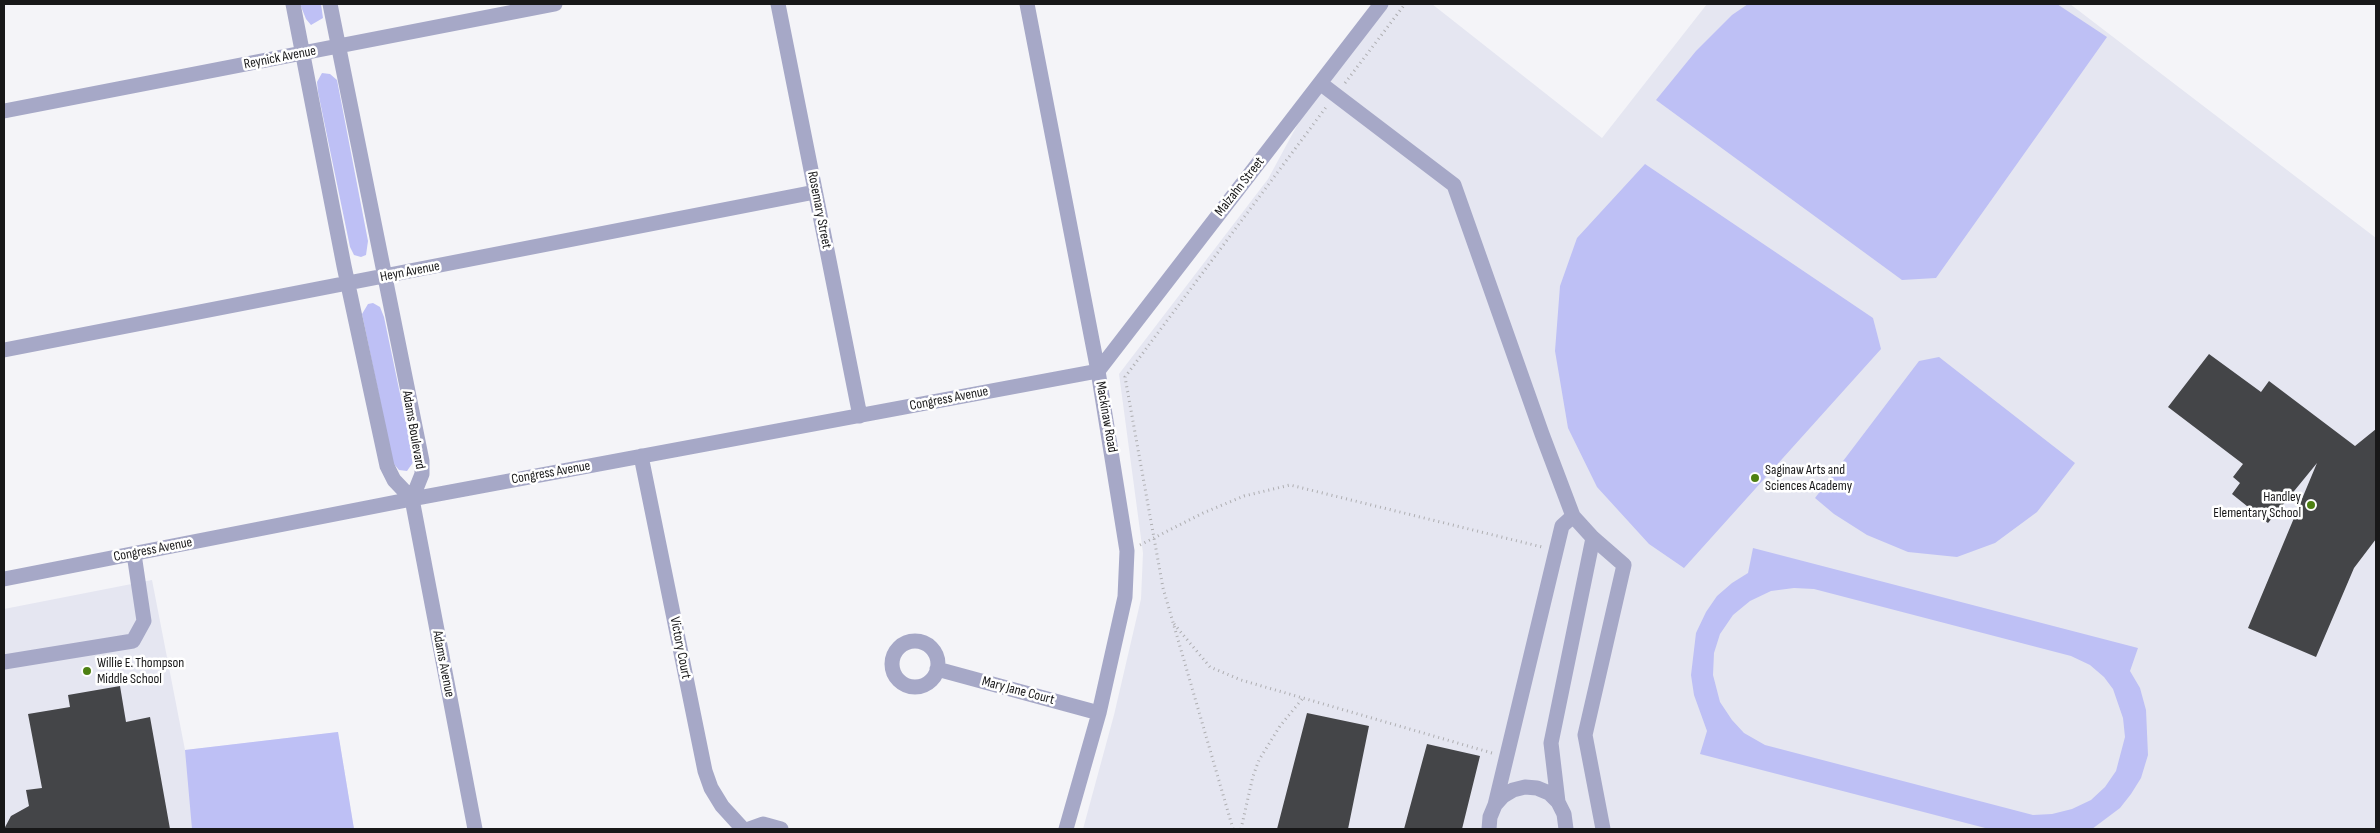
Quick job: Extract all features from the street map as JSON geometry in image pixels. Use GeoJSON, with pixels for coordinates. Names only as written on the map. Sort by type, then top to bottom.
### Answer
{"type":"FeatureCollection","features":[{"type":"Feature","properties":{"kind":"street","name":"Adams Boulevard"},"geometry":{"type":"LineString","coordinates":[[293,4],[348,283],[387,466],[394,480],[412,499],[422,474],[422,461],[330,4]]}},
{"type":"Feature","properties":{"kind":"street","name":"Reynick Avenue"},"geometry":{"type":"LineString","coordinates":[[4,111],[555,4]]}},
{"type":"Feature","properties":{"kind":"street","name":"Rosemary Street"},"geometry":{"type":"LineString","coordinates":[[778,4],[860,416]]}},
{"type":"Feature","properties":{"kind":"street","name":"Mackinaw Road"},"geometry":{"type":"LineString","coordinates":[[1027,4],[1098,371],[1127,551],[1125,597],[1098,713],[1066,829]]}},
{"type":"Feature","properties":{"kind":"street","name":"Malzahn Street"},"geometry":{"type":"LineString","coordinates":[[1098,371],[1381,4]]}},
{"type":"Feature","properties":{"kind":"street"},"geometry":{"type":"LineString","coordinates":[[1320,83],[1454,185],[1573,516],[1592,538],[1624,565],[1585,736],[1603,829]]}},
{"type":"Feature","properties":{"kind":"street","name":"Heyn Avenue"},"geometry":{"type":"LineString","coordinates":[[4,350],[348,283],[384,278],[815,192]]}},
{"type":"Feature","properties":{"kind":"street","name":"Congress Avenue"},"geometry":{"type":"LineString","coordinates":[[4,579],[412,499],[1098,371]]}},
{"type":"Feature","properties":{"kind":"street","name":"Victory Court"},"geometry":{"type":"LineString","coordinates":[[641,456],[705,771],[711,788],[722,806],[743,829]]}},
{"type":"Feature","properties":{"kind":"street","name":"Adams Avenue"},"geometry":{"type":"LineString","coordinates":[[412,499],[475,829]]}},
{"type":"Feature","properties":{"kind":"street"},"geometry":{"type":"LineString","coordinates":[[1489,829],[1490,817],[1495,805],[1562,526],[1573,516]]}},
{"type":"Feature","properties":{"kind":"street"},"geometry":{"type":"LineString","coordinates":[[1566,829],[1564,814],[1558,802],[1550,743],[1592,538]]}},
{"type":"Feature","properties":{"kind":"street"},"geometry":{"type":"LineString","coordinates":[[4,662],[133,640],[144,621],[134,554]]}},
{"type":"Feature","properties":{"kind":"street","name":"Mary Jane Court"},"geometry":{"type":"LineString","coordinates":[[937,668],[1098,713]]}},
{"type":"Feature","properties":{"kind":"street"},"geometry":{"type":"LineString","coordinates":[[1495,805],[1508,793],[1525,787],[1537,788],[1548,793],[1558,802]]}},
{"type":"Feature","properties":{"kind":"street"},"geometry":{"type":"LineString","coordinates":[[749,829],[763,824],[781,829]]}},
{"type":"Feature","properties":{"kind":"path"},"geometry":{"type":"LineString","coordinates":[[1233,829],[1163,588],[1125,377],[1405,4]]}},
{"type":"Feature","properties":{"kind":"path"},"geometry":{"type":"LineString","coordinates":[[1127,551],[1203,513],[1244,496],[1290,486],[1548,549]]}},
{"type":"Feature","properties":{"kind":"path"},"geometry":{"type":"LineString","coordinates":[[1173,621],[1210,667],[1241,680],[1493,753]]}},
{"type":"Feature","properties":{"kind":"path"},"geometry":{"type":"LineString","coordinates":[[1240,829],[1253,776],[1259,760],[1280,726],[1303,698]]}},
{"type":"Feature","properties":{"kind":"shaded area"},"geometry":{"type":"Polygon","coordinates":[[[300,4],[321,4],[323,18],[311,25],[306,19],[300,4]]]}},
{"type":"Feature","properties":{"kind":"shaded area","name":"Saginaw Arts and Sciences Academy"},"geometry":{"type":"Polygon","coordinates":[[[1381,4],[1432,4],[1602,138],[1707,4],[2070,4],[2376,238],[2376,829],[1083,829],[1114,715],[1141,599],[1143,553],[1119,374],[1268,179],[1320,83],[1381,4]]]}},
{"type":"Feature","properties":{"kind":"shaded area"},"geometry":{"type":"Polygon","coordinates":[[[1748,4],[2057,4],[2107,37],[1936,278],[1902,280],[1656,100],[1696,51],[1732,15],[1748,4]]]}},
{"type":"Feature","properties":{"kind":"shaded area"},"geometry":{"type":"Polygon","coordinates":[[[322,73],[330,74],[337,80],[368,241],[366,255],[361,257],[354,255],[350,247],[318,92],[317,82],[322,73]]]}},
{"type":"Feature","properties":{"kind":"shaded area"},"geometry":{"type":"Polygon","coordinates":[[[1645,164],[1873,318],[1881,349],[1684,568],[1649,544],[1597,487],[1568,428],[1555,351],[1560,286],[1577,238],[1645,164]]]}},
{"type":"Feature","properties":{"kind":"shaded area"},"geometry":{"type":"Polygon","coordinates":[[[373,303],[380,307],[384,317],[414,461],[407,471],[399,470],[393,463],[362,314],[368,304],[373,303]]]}},
{"type":"Feature","properties":{"kind":"shaded area"},"geometry":{"type":"Polygon","coordinates":[[[1939,357],[2075,463],[2037,512],[1995,543],[1957,557],[1908,552],[1867,535],[1834,514],[1815,498],[1919,361],[1939,357]]]}},
{"type":"Feature","properties":{"kind":"shaded area"},"geometry":{"type":"Polygon","coordinates":[[[1753,548],[2138,648],[2130,671],[2140,688],[2146,710],[2148,755],[2141,778],[2120,808],[2092,829],[1989,829],[1700,754],[1707,731],[1694,695],[1691,675],[1696,633],[1706,612],[1717,596],[1732,583],[1748,573],[1753,548]],[[1794,588],[1771,591],[1750,601],[1733,615],[1720,634],[1714,653],[1713,675],[1720,702],[1732,720],[1744,733],[1765,745],[2033,815],[2052,814],[2072,809],[2091,800],[2105,787],[2116,771],[2125,737],[2123,718],[2113,689],[2104,677],[2090,665],[2071,656],[1814,589],[1794,588]]]}},
{"type":"Feature","properties":{"kind":"shaded area","name":"Willie E. Thompson Middle School"},"geometry":{"type":"Polygon","coordinates":[[[152,580],[185,750],[338,732],[354,829],[4,829],[4,609],[152,580]]]}},
{"type":"Feature","properties":{"kind":"shaded area"},"geometry":{"type":"Polygon","coordinates":[[[338,732],[354,829],[192,829],[185,750],[338,732]]]}},
{"type":"Feature","properties":{"kind":"building","name":"Handley Elementary School"},"geometry":{"type":"Polygon","coordinates":[[[2209,354],[2261,392],[2269,381],[2355,446],[2376,429],[2376,539],[2354,568],[2316,657],[2248,628],[2317,463],[2268,523],[2232,494],[2240,483],[2233,477],[2243,464],[2168,407],[2209,354]]]}},
{"type":"Feature","properties":{"kind":"building","name":"Willie E. Thompson Middle School"},"geometry":{"type":"Polygon","coordinates":[[[120,686],[126,722],[150,717],[170,829],[4,829],[11,816],[29,806],[26,790],[42,788],[28,714],[70,707],[68,695],[120,686]]]}},
{"type":"Feature","properties":{"kind":"building"},"geometry":{"type":"Polygon","coordinates":[[[1307,713],[1369,726],[1348,829],[1277,829],[1307,713]]]}},
{"type":"Feature","properties":{"kind":"building"},"geometry":{"type":"Polygon","coordinates":[[[1427,744],[1480,756],[1462,829],[1404,829],[1427,744]]]}},
{"type":"Feature","properties":{"kind":"place","name":"Saginaw Arts and Sciences Academy"},"geometry":{"type":"Point","coordinates":[1755,478]}},
{"type":"Feature","properties":{"kind":"place","name":"Handley Elementary School"},"geometry":{"type":"Point","coordinates":[2311,505]}},
{"type":"Feature","properties":{"kind":"place","name":"Willie E. Thompson Middle School"},"geometry":{"type":"Point","coordinates":[87,671]}}]}
